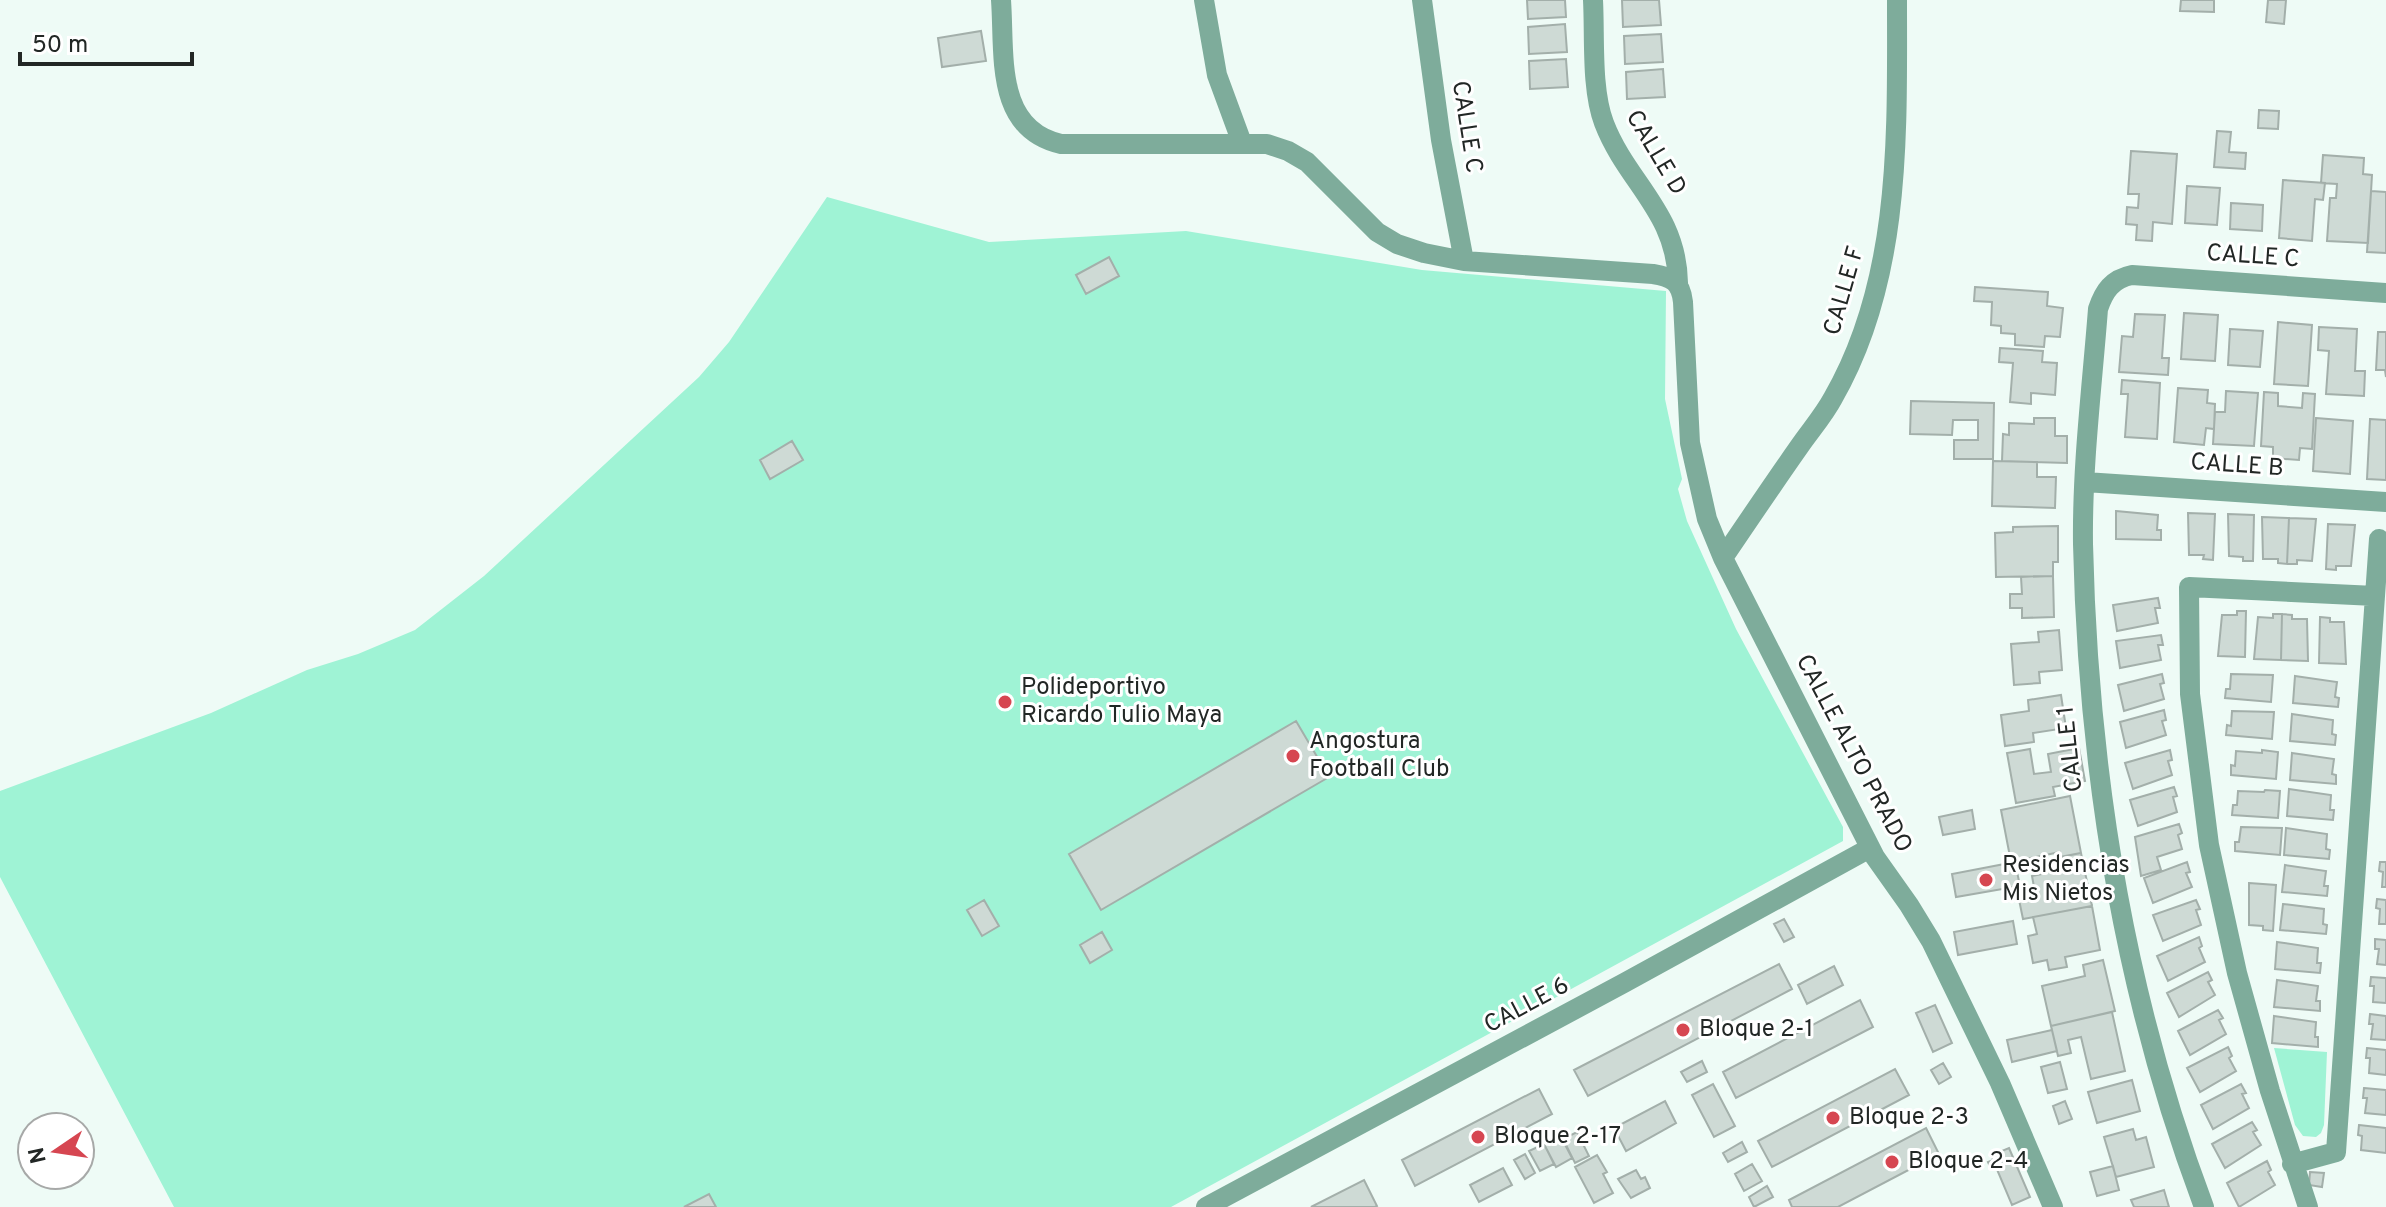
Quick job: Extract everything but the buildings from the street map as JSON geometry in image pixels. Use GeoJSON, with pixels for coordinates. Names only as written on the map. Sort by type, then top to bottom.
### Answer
{"type":"FeatureCollection","features":[{"type":"Feature","properties":{"kind":"street"},"geometry":{"type":"LineString","coordinates":[[1001,0],[1009,97],[1029,131],[1044,140],[1061,144],[1267,144],[1307,162],[1377,232],[1397,244],[1464,261],[1653,274],[1671,278],[1680,292]]}},
{"type":"Feature","properties":{"kind":"street"},"geometry":{"type":"LineString","coordinates":[[1204,0],[1217,75],[1242,143]]}},
{"type":"Feature","properties":{"kind":"street","name":"CALLE C"},"geometry":{"type":"LineString","coordinates":[[1422,0],[1441,140],[1464,261]]}},
{"type":"Feature","properties":{"kind":"street","name":"CALLE D"},"geometry":{"type":"LineString","coordinates":[[1593,0],[1597,85],[1603,120],[1615,146],[1663,219],[1678,265],[1680,292]]}},
{"type":"Feature","properties":{"kind":"street","name":"CALLE F"},"geometry":{"type":"LineString","coordinates":[[1723,558],[1833,398],[1863,334],[1880,273],[1890,215],[1897,103],[1897,0]]}},
{"type":"Feature","properties":{"kind":"street","name":"CALLE C"},"geometry":{"type":"LineString","coordinates":[[2118,279],[2141,275],[2386,293]]}},
{"type":"Feature","properties":{"kind":"street","name":"CALLE 1"},"geometry":{"type":"LineString","coordinates":[[2118,279],[2107,289],[2098,309],[2085,482],[2083,543],[2091,701],[2107,837],[2134,972],[2170,1107],[2204,1207]]}},
{"type":"Feature","properties":{"kind":"street","name":"CALLE ALTO PRADO"},"geometry":{"type":"LineString","coordinates":[[1680,292],[1690,443],[1707,519],[1723,558],[1870,848],[1931,941],[2000,1083],[2053,1207]]}},
{"type":"Feature","properties":{"kind":"street","name":"CALLE B"},"geometry":{"type":"LineString","coordinates":[[2085,482],[2386,502]]}},
{"type":"Feature","properties":{"kind":"street"},"geometry":{"type":"LineString","coordinates":[[2292,1164],[2336,1152],[2379,539]]}},
{"type":"Feature","properties":{"kind":"street"},"geometry":{"type":"LineString","coordinates":[[2308,1207],[2292,1164],[2237,973],[2209,845],[2190,694],[2189,587],[2375,596]]}},
{"type":"Feature","properties":{"kind":"street","name":"CALLE 6"},"geometry":{"type":"LineString","coordinates":[[1206,1207],[1870,848]]}},
{"type":"Feature","properties":{"kind":"green space","name":"Polideportivo Ricardo Tulio Maya"},"geometry":{"type":"Polygon","coordinates":[[[827,197],[989,242],[1186,231],[1422,270],[1666,291],[1665,399],[1682,479],[1678,489],[1687,521],[1736,629],[1843,827],[1843,841],[1171,1207],[174,1207],[0,877],[0,791],[211,713],[307,670],[358,654],[415,630],[484,576],[699,377],[729,342],[827,197]]]}},
{"type":"Feature","properties":{"kind":"green space"},"geometry":{"type":"Polygon","coordinates":[[[2274,1048],[2327,1052],[2324,1125],[2316,1137],[2303,1136],[2295,1125],[2274,1048]]]}},
{"type":"Feature","properties":{"kind":"place","name":"Polideportivo Ricardo Tulio Maya"},"geometry":{"type":"Point","coordinates":[1005,702]}},
{"type":"Feature","properties":{"kind":"place","name":"Angostura Football Club"},"geometry":{"type":"Point","coordinates":[1293,756]}},
{"type":"Feature","properties":{"kind":"place","name":"Residencias Mis Nietos"},"geometry":{"type":"Point","coordinates":[1986,880]}},
{"type":"Feature","properties":{"kind":"place","name":"Bloque 2-1"},"geometry":{"type":"Point","coordinates":[1683,1030]}},
{"type":"Feature","properties":{"kind":"place","name":"Bloque 2-3"},"geometry":{"type":"Point","coordinates":[1833,1118]}},
{"type":"Feature","properties":{"kind":"place","name":"Bloque 2-17"},"geometry":{"type":"Point","coordinates":[1478,1137]}},
{"type":"Feature","properties":{"kind":"place","name":"Bloque 2-4"},"geometry":{"type":"Point","coordinates":[1892,1162]}}]}
